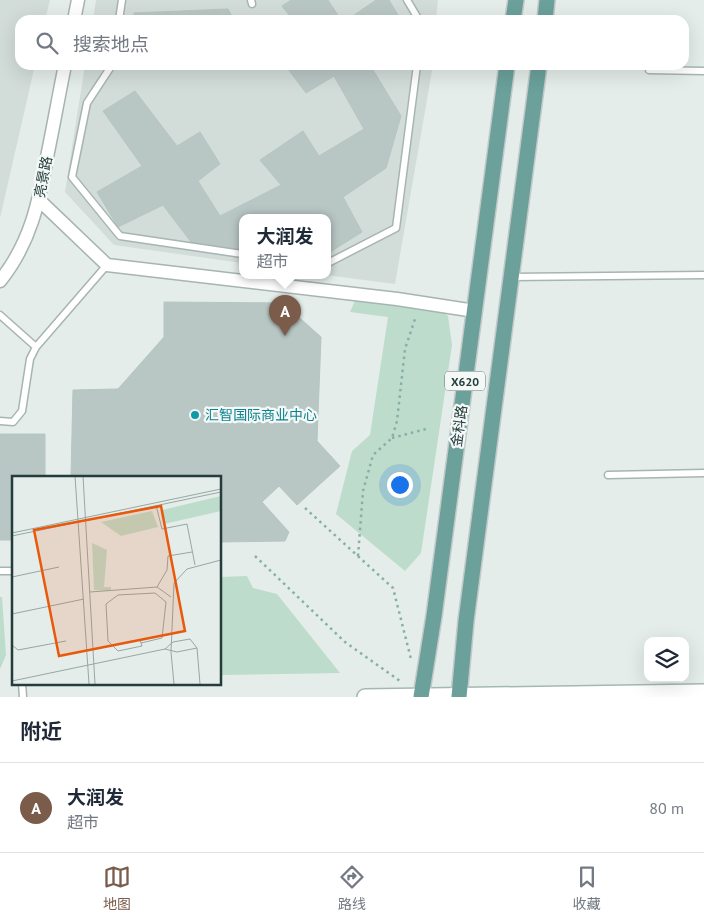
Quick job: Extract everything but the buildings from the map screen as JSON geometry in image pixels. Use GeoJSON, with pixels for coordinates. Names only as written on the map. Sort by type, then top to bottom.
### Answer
{"type":"FeatureCollection","features":[{"type":"Feature","properties":{"kind":"main road"},"geometry":{"type":"LineString","coordinates":[[514,15],[516,0]]}},
{"type":"Feature","properties":{"kind":"main road"},"geometry":{"type":"LineString","coordinates":[[546,15],[547,0]]}},
{"type":"Feature","properties":{"kind":"main road","name":"金科路"},"geometry":{"type":"LineString","coordinates":[[421,697],[434,616],[506,70]]}},
{"type":"Feature","properties":{"kind":"main road","name":"X620"},"geometry":{"type":"LineString","coordinates":[[459,696],[466,621],[538,70]]}},
{"type":"Feature","properties":{"kind":"main road"},"geometry":{"type":"LineString","coordinates":[[364,697],[704,692]]}},
{"type":"Feature","properties":{"kind":"street"},"geometry":{"type":"LineString","coordinates":[[75,15],[78,0]]}},
{"type":"Feature","properties":{"kind":"street","name":"亮景路"},"geometry":{"type":"LineString","coordinates":[[0,281],[10,268],[31,228],[39,200],[64,70]]}},
{"type":"Feature","properties":{"kind":"street"},"geometry":{"type":"LineString","coordinates":[[39,200],[107,265],[421,302],[475,311]]}},
{"type":"Feature","properties":{"kind":"lane"},"geometry":{"type":"LineString","coordinates":[[120,15],[122,0]]}},
{"type":"Feature","properties":{"kind":"lane"},"geometry":{"type":"LineString","coordinates":[[407,0],[416,15]]}},
{"type":"Feature","properties":{"kind":"lane"},"geometry":{"type":"LineString","coordinates":[[109,70],[86,103],[72,177],[120,236],[239,254]]}},
{"type":"Feature","properties":{"kind":"lane"},"geometry":{"type":"LineString","coordinates":[[331,261],[396,228],[416,70]]}},
{"type":"Feature","properties":{"kind":"lane"},"geometry":{"type":"LineString","coordinates":[[649,70],[704,71]]}},
{"type":"Feature","properties":{"kind":"lane"},"geometry":{"type":"LineString","coordinates":[[0,421],[13,422],[22,410],[30,359],[36,347],[107,265]]}},
{"type":"Feature","properties":{"kind":"lane"},"geometry":{"type":"LineString","coordinates":[[511,277],[704,275]]}},
{"type":"Feature","properties":{"kind":"lane"},"geometry":{"type":"LineString","coordinates":[[0,315],[36,347]]}},
{"type":"Feature","properties":{"kind":"lane"},"geometry":{"type":"LineString","coordinates":[[608,475],[704,473]]}},
{"type":"Feature","properties":{"kind":"lane"},"geometry":{"type":"LineString","coordinates":[[22,684],[23,697]]}},
{"type":"Feature","properties":{"kind":"path"},"geometry":{"type":"LineString","coordinates":[[392,438],[397,421],[405,349],[421,302]]}},
{"type":"Feature","properties":{"kind":"path"},"geometry":{"type":"LineString","coordinates":[[358,556],[363,491],[374,455],[392,438],[426,429]]}},
{"type":"Feature","properties":{"kind":"path"},"geometry":{"type":"LineString","coordinates":[[305,508],[393,588],[412,660]]}},
{"type":"Feature","properties":{"kind":"path"},"geometry":{"type":"LineString","coordinates":[[255,556],[344,642],[421,697]]}},
{"type":"Feature","properties":{"kind":"shaded area"},"geometry":{"type":"Polygon","coordinates":[[[0,0],[50,0],[46,15],[15,15],[15,70],[34,70],[0,218],[0,0]]]}},
{"type":"Feature","properties":{"kind":"shaded area"},"geometry":{"type":"Polygon","coordinates":[[[96,0],[438,0],[436,15],[94,15],[96,0]]]}},
{"type":"Feature","properties":{"kind":"shaded area"},"geometry":{"type":"Polygon","coordinates":[[[84,70],[432,70],[395,284],[331,276],[331,214],[239,214],[239,263],[114,245],[65,192],[84,70]]]}},
{"type":"Feature","properties":{"kind":"green space"},"geometry":{"type":"Polygon","coordinates":[[[358,294],[432,303],[448,316],[452,345],[421,553],[405,571],[336,514],[352,451],[370,435],[388,317],[350,312],[358,294]]]}},
{"type":"Feature","properties":{"kind":"green space"},"geometry":{"type":"Polygon","coordinates":[[[247,576],[253,588],[277,594],[340,673],[221,675],[221,577],[247,576]]]}},
{"type":"Feature","properties":{"kind":"green space"},"geometry":{"type":"Polygon","coordinates":[[[0,597],[2,597],[6,655],[0,669],[0,597]]]}},
{"type":"Feature","properties":{"kind":"place","name":"大润发"},"geometry":{"type":"Point","coordinates":[285,336]}},
{"type":"Feature","properties":{"kind":"place","name":"汇智国际商业中心"},"geometry":{"type":"Point","coordinates":[195,415]}}]}
